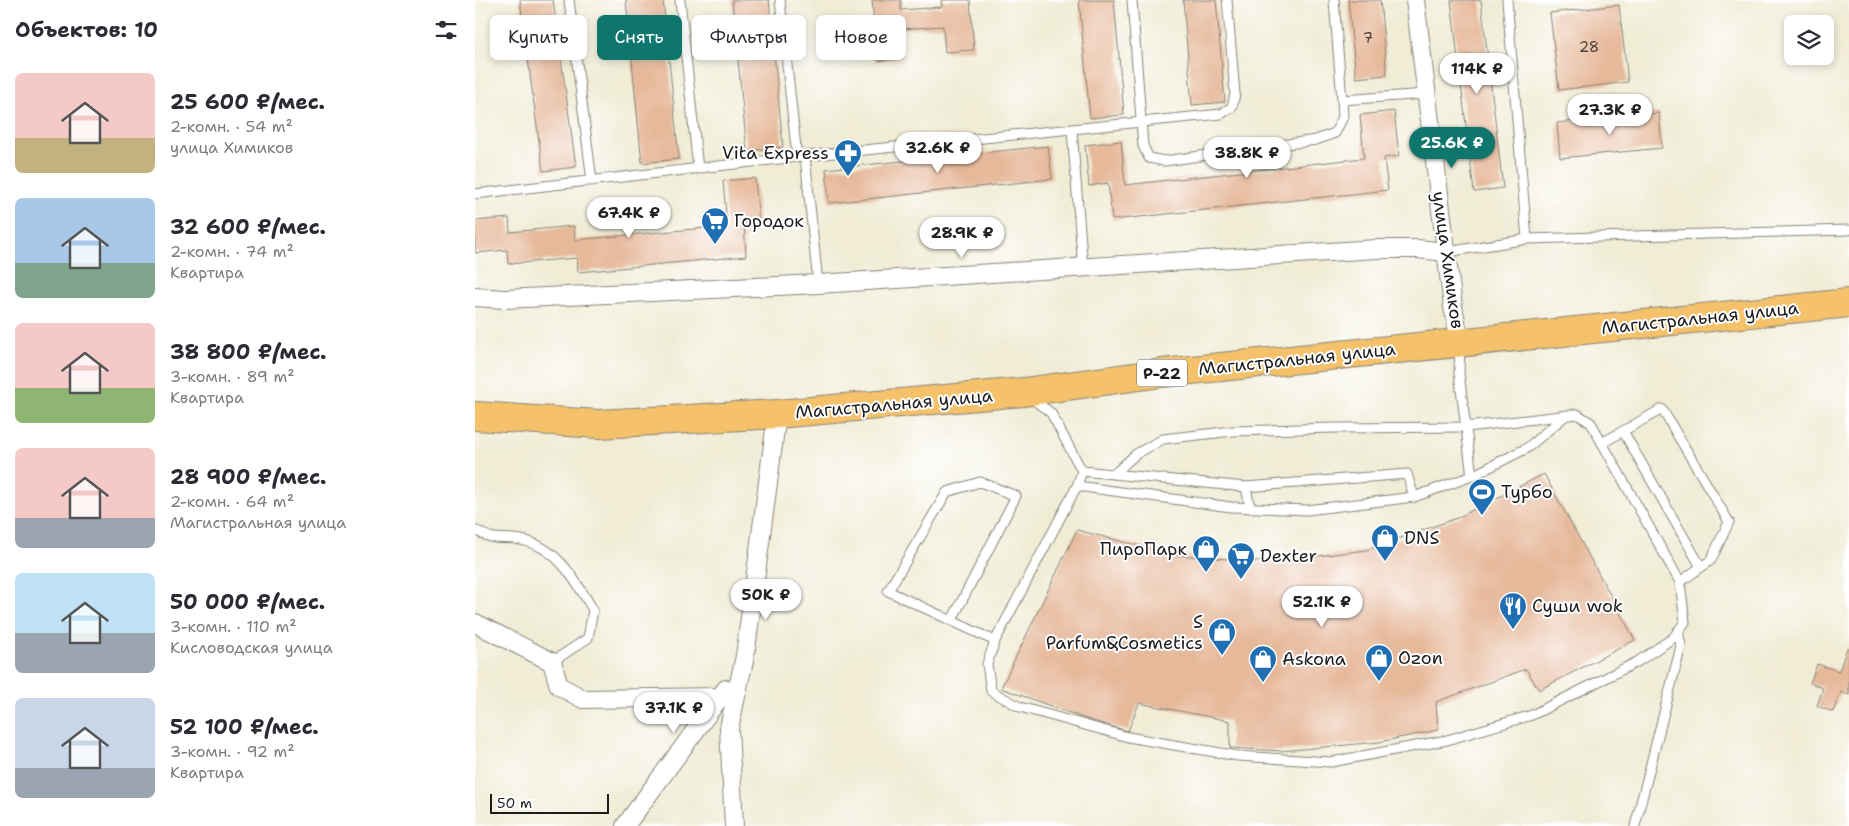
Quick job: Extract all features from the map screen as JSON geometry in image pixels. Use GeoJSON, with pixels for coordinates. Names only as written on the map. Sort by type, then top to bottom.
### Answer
{"type":"FeatureCollection","features":[{"type":"Feature","properties":{"kind":"highway","name":"Магистральная улица"},"geometry":{"type":"LineString","coordinates":[[475,416],[599,424],[777,414],[1024,392],[1162,373],[1460,341],[1849,304]]}},
{"type":"Feature","properties":{"kind":"street","name":"улица Химиков"},"geometry":{"type":"LineString","coordinates":[[1415,0],[1460,341]]}},
{"type":"Feature","properties":{"kind":"street"},"geometry":{"type":"LineString","coordinates":[[475,297],[504,299],[817,284],[1083,269],[1377,249],[1417,249],[1447,252]]}},
{"type":"Feature","properties":{"kind":"street"},"geometry":{"type":"LineString","coordinates":[[734,826],[729,728],[745,656],[777,414]]}},
{"type":"Feature","properties":{"kind":"street"},"geometry":{"type":"LineString","coordinates":[[475,624],[552,662],[559,686],[583,699],[722,697]]}},
{"type":"Feature","properties":{"kind":"street"},"geometry":{"type":"LineString","coordinates":[[625,826],[722,697],[745,656]]}},
{"type":"Feature","properties":{"kind":"lane"},"geometry":{"type":"LineString","coordinates":[[569,0],[592,180]]}},
{"type":"Feature","properties":{"kind":"lane"},"geometry":{"type":"LineString","coordinates":[[680,0],[698,168]]}},
{"type":"Feature","properties":{"kind":"lane"},"geometry":{"type":"LineString","coordinates":[[781,0],[817,284]]}},
{"type":"Feature","properties":{"kind":"lane"},"geometry":{"type":"LineString","coordinates":[[1131,0],[1143,123],[1143,146],[1149,158],[1164,161],[1316,140],[1335,133],[1343,117],[1343,100],[1334,0]]}},
{"type":"Feature","properties":{"kind":"lane"},"geometry":{"type":"LineString","coordinates":[[475,194],[698,168],[1221,114],[1232,107],[1235,94],[1227,0]]}},
{"type":"Feature","properties":{"kind":"lane"},"geometry":{"type":"LineString","coordinates":[[1507,0],[1527,239]]}},
{"type":"Feature","properties":{"kind":"lane"},"geometry":{"type":"LineString","coordinates":[[1343,100],[1426,94]]}},
{"type":"Feature","properties":{"kind":"lane"},"geometry":{"type":"LineString","coordinates":[[1072,130],[1083,269]]}},
{"type":"Feature","properties":{"kind":"lane"},"geometry":{"type":"LineString","coordinates":[[1447,252],[1527,239],[1849,230]]}},
{"type":"Feature","properties":{"kind":"lane"},"geometry":{"type":"LineString","coordinates":[[1460,341],[1459,373],[1472,476]]}},
{"type":"Feature","properties":{"kind":"lane"},"geometry":{"type":"LineString","coordinates":[[1024,392],[1051,413],[1078,460],[1082,471],[1077,486],[995,640],[987,664],[991,691],[1020,708],[1137,739],[1238,756],[1331,762],[1447,740],[1532,716],[1637,662],[1673,638],[1685,622],[1681,582],[1591,423],[1577,414],[1467,427],[1270,430],[1163,439],[1135,454],[1114,474]]}},
{"type":"Feature","properties":{"kind":"lane"},"geometry":{"type":"LineString","coordinates":[[1602,443],[1662,408],[1729,522],[1711,560],[1681,582]]}},
{"type":"Feature","properties":{"kind":"lane"},"geometry":{"type":"LineString","coordinates":[[1077,486],[1250,508],[1307,510],[1415,497],[1472,476],[1527,448],[1566,415]]}},
{"type":"Feature","properties":{"kind":"lane"},"geometry":{"type":"LineString","coordinates":[[1623,431],[1701,568]]}},
{"type":"Feature","properties":{"kind":"lane"},"geometry":{"type":"LineString","coordinates":[[1082,471],[1247,487],[1407,474],[1415,497]]}},
{"type":"Feature","properties":{"kind":"lane"},"geometry":{"type":"LineString","coordinates":[[952,620],[1016,496],[980,482],[947,492],[888,591],[995,640]]}},
{"type":"Feature","properties":{"kind":"lane"},"geometry":{"type":"LineString","coordinates":[[1247,487],[1250,508]]}},
{"type":"Feature","properties":{"kind":"lane"},"geometry":{"type":"LineString","coordinates":[[477,531],[491,539],[521,540],[545,548],[572,574],[593,610],[588,638],[552,662]]}},
{"type":"Feature","properties":{"kind":"lane"},"geometry":{"type":"LineString","coordinates":[[1635,826],[1681,646],[1678,631]]}},
{"type":"Feature","properties":{"kind":"building"},"geometry":{"type":"Polygon","coordinates":[[[520,0],[553,0],[555,15],[522,15],[520,0]]]}},
{"type":"Feature","properties":{"kind":"building"},"geometry":{"type":"Polygon","coordinates":[[[626,0],[663,0],[665,15],[627,15],[626,0]]]}},
{"type":"Feature","properties":{"kind":"building"},"geometry":{"type":"Polygon","coordinates":[[[732,0],[769,0],[770,15],[733,15],[732,0]]]}},
{"type":"Feature","properties":{"kind":"building"},"geometry":{"type":"Polygon","coordinates":[[[872,0],[901,0],[901,10],[942,7],[941,0],[970,0],[974,50],[945,52],[943,26],[906,29],[906,15],[873,15],[872,0]]]}},
{"type":"Feature","properties":{"kind":"building"},"geometry":{"type":"Polygon","coordinates":[[[1079,0],[1114,0],[1124,115],[1090,118],[1079,0]]]}},
{"type":"Feature","properties":{"kind":"building"},"geometry":{"type":"Polygon","coordinates":[[[1183,0],[1216,0],[1225,102],[1192,105],[1183,0]]]}},
{"type":"Feature","properties":{"kind":"building"},"geometry":{"type":"Polygon","coordinates":[[[1348,0],[1380,0],[1387,75],[1356,78],[1348,0]]]}},
{"type":"Feature","properties":{"kind":"building"},"geometry":{"type":"Polygon","coordinates":[[[1451,0],[1481,0],[1503,188],[1474,192],[1451,0]]]}},
{"type":"Feature","properties":{"kind":"building"},"geometry":{"type":"Polygon","coordinates":[[[1619,5],[1628,82],[1559,90],[1550,13],[1619,5]]]}},
{"type":"Feature","properties":{"kind":"building"},"geometry":{"type":"Polygon","coordinates":[[[528,60],[561,60],[576,167],[543,171],[528,60]]]}},
{"type":"Feature","properties":{"kind":"building"},"geometry":{"type":"Polygon","coordinates":[[[632,60],[669,60],[679,159],[642,163],[632,60]]]}},
{"type":"Feature","properties":{"kind":"building"},"geometry":{"type":"Polygon","coordinates":[[[738,60],[775,60],[783,147],[747,151],[738,60]]]}},
{"type":"Feature","properties":{"kind":"building"},"geometry":{"type":"Polygon","coordinates":[[[1394,111],[1399,156],[1384,158],[1388,190],[1112,220],[1108,183],[1089,186],[1085,145],[1121,141],[1125,185],[1364,158],[1360,115],[1394,111]]]}},
{"type":"Feature","properties":{"kind":"building"},"geometry":{"type":"Polygon","coordinates":[[[1659,113],[1662,148],[1560,158],[1557,123],[1659,113]]]}},
{"type":"Feature","properties":{"kind":"building"},"geometry":{"type":"Polygon","coordinates":[[[1048,146],[1052,179],[829,203],[826,169],[1048,146]]]}},
{"type":"Feature","properties":{"kind":"building"},"geometry":{"type":"Polygon","coordinates":[[[755,178],[759,223],[744,224],[746,256],[578,272],[577,258],[508,264],[507,250],[475,253],[475,221],[509,218],[510,232],[574,226],[575,240],[727,226],[723,181],[755,178]]]}},
{"type":"Feature","properties":{"kind":"building"},"geometry":{"type":"Polygon","coordinates":[[[1544,474],[1635,640],[1539,690],[1526,669],[1436,702],[1438,730],[1379,742],[1281,751],[1230,748],[1230,721],[1139,703],[1128,731],[1089,720],[1001,688],[1077,530],[1175,555],[1268,562],[1367,550],[1457,518],[1544,474]]]}},
{"type":"Feature","properties":{"kind":"building"},"geometry":{"type":"Polygon","coordinates":[[[1847,648],[1849,648],[1849,695],[1841,692],[1833,712],[1817,706],[1823,688],[1810,683],[1817,664],[1839,671],[1847,648]]]}},
{"type":"Feature","properties":{"kind":"place","name":"Vita Express"},"geometry":{"type":"Point","coordinates":[848,177]}},
{"type":"Feature","properties":{"kind":"place","name":"Городок"},"geometry":{"type":"Point","coordinates":[715,245]}},
{"type":"Feature","properties":{"kind":"place","name":"Турбо"},"geometry":{"type":"Point","coordinates":[1482,516]}},
{"type":"Feature","properties":{"kind":"place","name":"DNS"},"geometry":{"type":"Point","coordinates":[1385,562]}},
{"type":"Feature","properties":{"kind":"place","name":"ПироПарк"},"geometry":{"type":"Point","coordinates":[1206,573]}},
{"type":"Feature","properties":{"kind":"place","name":"Dexter"},"geometry":{"type":"Point","coordinates":[1241,580]}},
{"type":"Feature","properties":{"kind":"place","name":"Суши wok"},"geometry":{"type":"Point","coordinates":[1513,630]}},
{"type":"Feature","properties":{"kind":"place","name":"S Parfum&Cosmetics"},"geometry":{"type":"Point","coordinates":[1222,656]}},
{"type":"Feature","properties":{"kind":"place","name":"Ozon"},"geometry":{"type":"Point","coordinates":[1379,682]}},
{"type":"Feature","properties":{"kind":"place","name":"Askona"},"geometry":{"type":"Point","coordinates":[1263,683]}}]}
